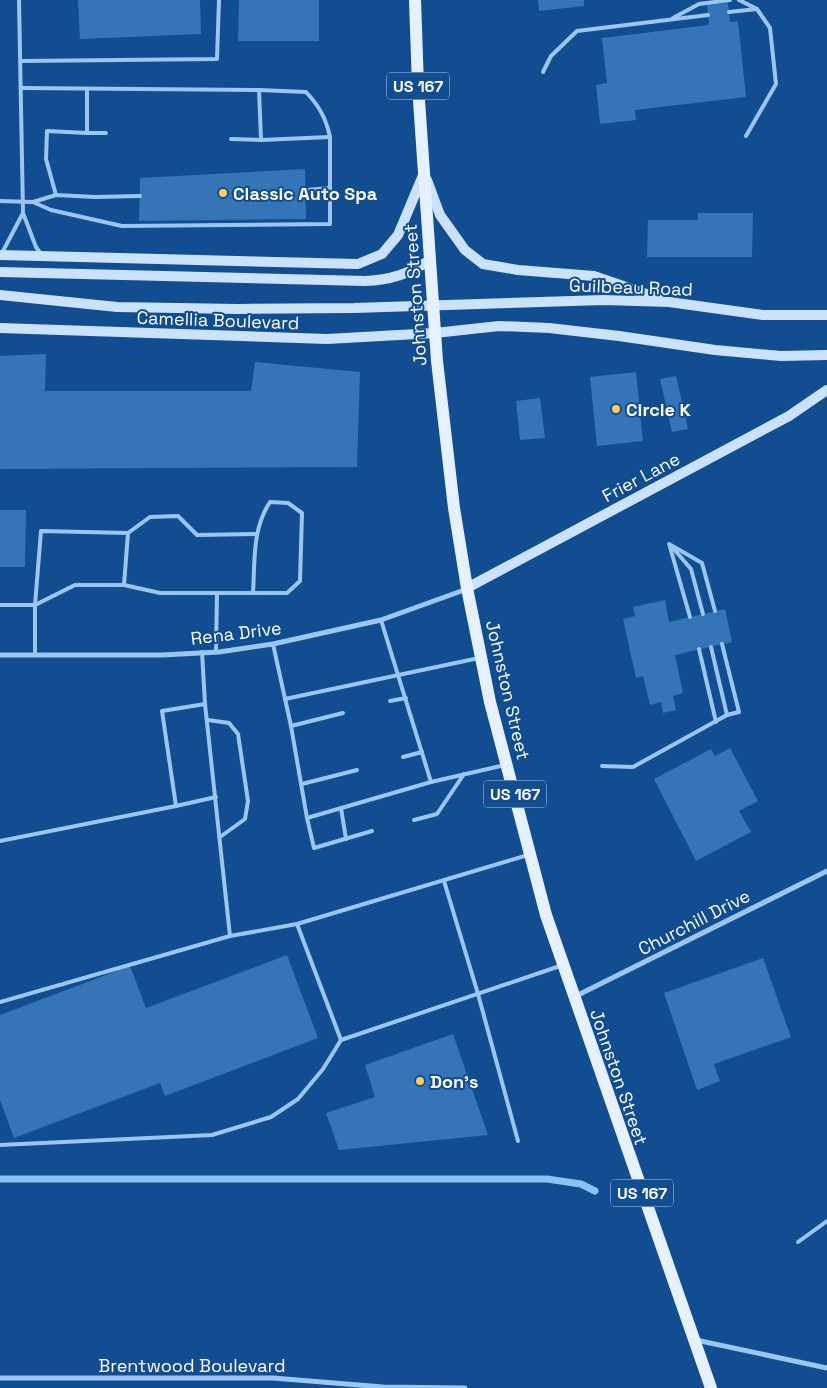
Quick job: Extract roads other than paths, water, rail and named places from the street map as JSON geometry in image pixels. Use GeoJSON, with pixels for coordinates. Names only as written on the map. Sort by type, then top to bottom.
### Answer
{"type":"FeatureCollection","features":[{"type":"Feature","properties":{"kind":"main road","name":"Johnston Street"},"geometry":{"type":"LineString","coordinates":[[415,0],[435,334],[454,508],[481,658],[546,915],[573,998],[711,1388]]}},
{"type":"Feature","properties":{"kind":"main road"},"geometry":{"type":"LineString","coordinates":[[0,255],[358,264],[382,254],[398,235],[424,172]]}},
{"type":"Feature","properties":{"kind":"main road"},"geometry":{"type":"LineString","coordinates":[[424,172],[440,215],[465,250],[483,264],[518,270],[594,276],[669,302]]}},
{"type":"Feature","properties":{"kind":"main road"},"geometry":{"type":"LineString","coordinates":[[0,272],[365,281],[388,280],[412,272],[430,260]]}},
{"type":"Feature","properties":{"kind":"main road","name":"Camellia Boulevard"},"geometry":{"type":"LineString","coordinates":[[0,296],[117,307],[238,309],[433,306]]}},
{"type":"Feature","properties":{"kind":"main road","name":"Guilbeau Road"},"geometry":{"type":"LineString","coordinates":[[433,306],[585,300],[669,302],[763,315],[827,315]]}},
{"type":"Feature","properties":{"kind":"main road"},"geometry":{"type":"LineString","coordinates":[[435,334],[499,326],[549,328],[715,350],[781,356],[827,355]]}},
{"type":"Feature","properties":{"kind":"main road","name":"Camellia Boulevard"},"geometry":{"type":"LineString","coordinates":[[0,328],[327,339],[435,334]]}},
{"type":"Feature","properties":{"kind":"main road","name":"Frier Lane"},"geometry":{"type":"LineString","coordinates":[[467,588],[789,416],[827,390]]}},
{"type":"Feature","properties":{"kind":"street","name":"Rena Drive"},"geometry":{"type":"LineString","coordinates":[[0,656],[162,655],[216,652],[273,644],[381,620],[467,588]]}},
{"type":"Feature","properties":{"kind":"street","name":"Churchill Drive"},"geometry":{"type":"LineString","coordinates":[[573,998],[827,871]]}},
{"type":"Feature","properties":{"kind":"street"},"geometry":{"type":"LineString","coordinates":[[693,1339],[827,1368]]}},
{"type":"Feature","properties":{"kind":"street","name":"Brentwood Boulevard"},"geometry":{"type":"LineString","coordinates":[[0,1378],[273,1378],[383,1387],[465,1388]]}},
{"type":"Feature","properties":{"kind":"street","name":"Brentwood Boulevard"},"geometry":{"type":"LineString","coordinates":[[378,1388],[383,1387]]}},
{"type":"Feature","properties":{"kind":"lane"},"geometry":{"type":"LineString","coordinates":[[19,0],[24,213],[36,247],[42,256]]}},
{"type":"Feature","properties":{"kind":"lane"},"geometry":{"type":"LineString","coordinates":[[21,61],[217,59],[219,0]]}},
{"type":"Feature","properties":{"kind":"lane"},"geometry":{"type":"LineString","coordinates":[[670,20],[699,4],[730,0]]}},
{"type":"Feature","properties":{"kind":"lane"},"geometry":{"type":"LineString","coordinates":[[739,0],[756,9],[770,28],[776,84],[746,136]]}},
{"type":"Feature","properties":{"kind":"lane"},"geometry":{"type":"LineString","coordinates":[[729,12],[756,9]]}},
{"type":"Feature","properties":{"kind":"lane"},"geometry":{"type":"LineString","coordinates":[[543,72],[551,56],[577,31],[708,15]]}},
{"type":"Feature","properties":{"kind":"lane"},"geometry":{"type":"LineString","coordinates":[[0,201],[33,202],[51,210],[122,226],[330,224],[330,137],[327,123],[319,106],[306,92],[22,88]]}},
{"type":"Feature","properties":{"kind":"lane"},"geometry":{"type":"LineString","coordinates":[[87,89],[87,133]]}},
{"type":"Feature","properties":{"kind":"lane"},"geometry":{"type":"LineString","coordinates":[[259,90],[261,140]]}},
{"type":"Feature","properties":{"kind":"lane"},"geometry":{"type":"LineString","coordinates":[[56,195],[46,159],[47,131],[106,133]]}},
{"type":"Feature","properties":{"kind":"lane"},"geometry":{"type":"LineString","coordinates":[[231,139],[261,140],[330,137]]}},
{"type":"Feature","properties":{"kind":"lane"},"geometry":{"type":"LineString","coordinates":[[306,190],[330,188]]}},
{"type":"Feature","properties":{"kind":"lane"},"geometry":{"type":"LineString","coordinates":[[33,202],[56,195],[95,197],[140,196]]}},
{"type":"Feature","properties":{"kind":"lane"},"geometry":{"type":"LineString","coordinates":[[0,255],[24,213]]}},
{"type":"Feature","properties":{"kind":"lane"},"geometry":{"type":"LineString","coordinates":[[0,605],[35,605],[75,585],[124,585],[160,593],[253,593],[287,593],[300,581],[302,512],[288,503],[270,502],[260,517],[256,534],[253,593]]}},
{"type":"Feature","properties":{"kind":"lane"},"geometry":{"type":"LineString","coordinates":[[35,655],[35,605],[41,531],[128,534],[150,517],[178,516],[197,535],[256,534]]}},
{"type":"Feature","properties":{"kind":"lane"},"geometry":{"type":"LineString","coordinates":[[124,585],[128,534]]}},
{"type":"Feature","properties":{"kind":"lane"},"geometry":{"type":"LineString","coordinates":[[670,544],[702,563],[714,611]]}},
{"type":"Feature","properties":{"kind":"lane"},"geometry":{"type":"LineString","coordinates":[[670,544],[691,569],[703,614]]}},
{"type":"Feature","properties":{"kind":"lane"},"geometry":{"type":"LineString","coordinates":[[670,544],[690,617]]}},
{"type":"Feature","properties":{"kind":"lane"},"geometry":{"type":"LineString","coordinates":[[216,652],[217,593]]}},
{"type":"Feature","properties":{"kind":"lane"},"geometry":{"type":"LineString","coordinates":[[381,620],[431,782]]}},
{"type":"Feature","properties":{"kind":"lane"},"geometry":{"type":"LineString","coordinates":[[273,644],[314,848],[372,832]]}},
{"type":"Feature","properties":{"kind":"lane"},"geometry":{"type":"LineString","coordinates":[[602,766],[633,766],[727,715],[739,712],[722,644]]}},
{"type":"Feature","properties":{"kind":"lane"},"geometry":{"type":"LineString","coordinates":[[711,647],[727,715]]}},
{"type":"Feature","properties":{"kind":"lane"},"geometry":{"type":"LineString","coordinates":[[698,649],[716,722]]}},
{"type":"Feature","properties":{"kind":"lane"},"geometry":{"type":"LineString","coordinates":[[202,652],[205,704],[230,936]]}},
{"type":"Feature","properties":{"kind":"lane"},"geometry":{"type":"LineString","coordinates":[[285,699],[481,658]]}},
{"type":"Feature","properties":{"kind":"lane"},"geometry":{"type":"LineString","coordinates":[[390,701],[406,698]]}},
{"type":"Feature","properties":{"kind":"lane"},"geometry":{"type":"LineString","coordinates":[[176,806],[162,712],[205,704]]}},
{"type":"Feature","properties":{"kind":"lane"},"geometry":{"type":"LineString","coordinates":[[291,726],[343,713]]}},
{"type":"Feature","properties":{"kind":"lane"},"geometry":{"type":"LineString","coordinates":[[208,720],[229,723],[238,734],[248,801],[245,819],[220,837]]}},
{"type":"Feature","properties":{"kind":"lane"},"geometry":{"type":"LineString","coordinates":[[404,757],[422,752]]}},
{"type":"Feature","properties":{"kind":"lane"},"geometry":{"type":"LineString","coordinates":[[307,818],[431,782],[507,764]]}},
{"type":"Feature","properties":{"kind":"lane"},"geometry":{"type":"LineString","coordinates":[[302,784],[357,770]]}},
{"type":"Feature","properties":{"kind":"lane"},"geometry":{"type":"LineString","coordinates":[[414,820],[437,814],[464,774]]}},
{"type":"Feature","properties":{"kind":"lane"},"geometry":{"type":"LineString","coordinates":[[0,841],[216,797]]}},
{"type":"Feature","properties":{"kind":"lane"},"geometry":{"type":"LineString","coordinates":[[341,808],[346,839]]}},
{"type":"Feature","properties":{"kind":"lane"},"geometry":{"type":"LineString","coordinates":[[0,1002],[230,936],[297,924],[530,855]]}},
{"type":"Feature","properties":{"kind":"lane"},"geometry":{"type":"LineString","coordinates":[[444,880],[478,994],[518,1141]]}},
{"type":"Feature","properties":{"kind":"lane"},"geometry":{"type":"LineString","coordinates":[[297,924],[342,1040]]}},
{"type":"Feature","properties":{"kind":"lane"},"geometry":{"type":"LineString","coordinates":[[0,1144],[212,1135],[271,1116],[298,1099],[323,1070],[342,1040],[562,965]]}},
{"type":"Feature","properties":{"kind":"lane"},"geometry":{"type":"LineString","coordinates":[[798,1242],[827,1221]]}},
{"type":"Feature","properties":{"kind":"waterway"},"geometry":{"type":"LineString","coordinates":[[0,1179],[547,1179],[581,1184],[595,1191]]}},
{"type":"Feature","properties":{"kind":"place","name":"Classic Auto Spa"},"geometry":{"type":"Point","coordinates":[223,193]}},
{"type":"Feature","properties":{"kind":"place","name":"Circle K"},"geometry":{"type":"Point","coordinates":[616,409]}},
{"type":"Feature","properties":{"kind":"place","name":"Don's"},"geometry":{"type":"Point","coordinates":[420,1081]}}]}
